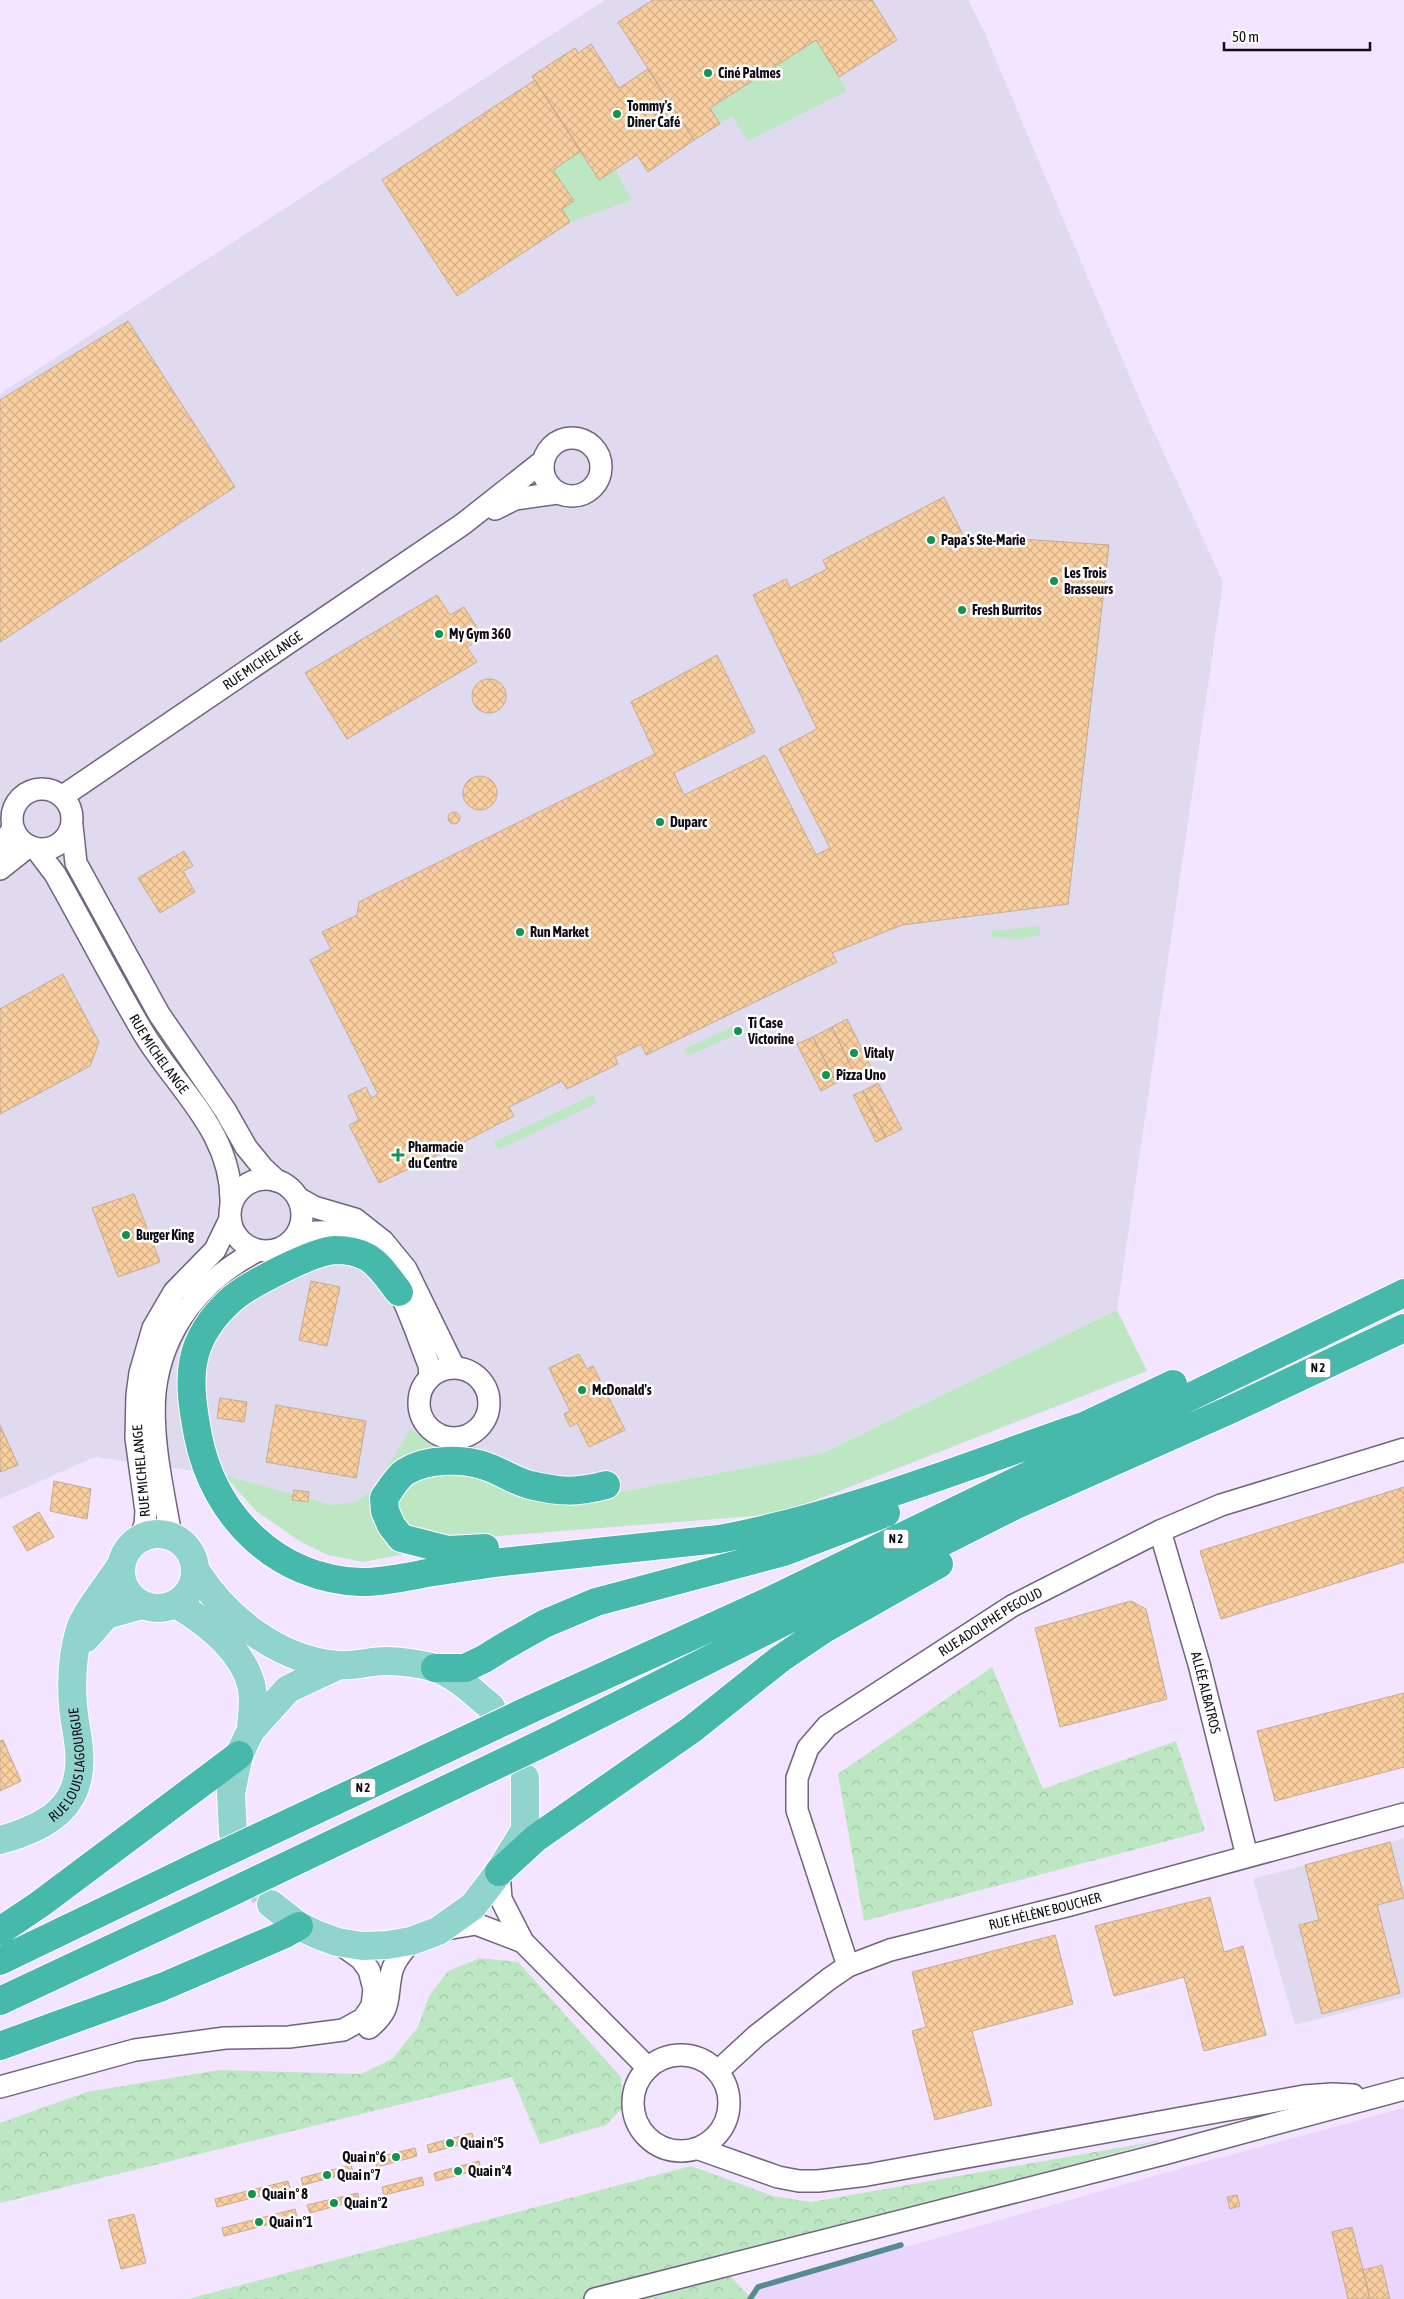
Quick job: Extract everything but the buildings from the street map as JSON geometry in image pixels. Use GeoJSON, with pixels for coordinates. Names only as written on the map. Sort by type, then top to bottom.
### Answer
{"type":"FeatureCollection","features":[{"type":"Feature","properties":{"kind":"highway"},"geometry":{"type":"LineString","coordinates":[[399,1292],[369,1258],[351,1251],[333,1250],[302,1260],[239,1293],[210,1321],[202,1333],[193,1357],[192,1376],[195,1419],[203,1462],[214,1487],[228,1510],[246,1531],[268,1551],[297,1567],[318,1575],[364,1582],[576,1553],[719,1539],[790,1524],[844,1509],[1080,1427]]}},
{"type":"Feature","properties":{"kind":"highway","name":"N 2"},"geometry":{"type":"LineString","coordinates":[[0,1962],[195,1867],[531,1709],[768,1601],[1404,1293]]}},
{"type":"Feature","properties":{"kind":"highway","name":"N 2"},"geometry":{"type":"LineString","coordinates":[[0,2001],[547,1741],[1014,1506],[1404,1328]]}},
{"type":"Feature","properties":{"kind":"highway"},"geometry":{"type":"LineString","coordinates":[[435,1668],[465,1668],[544,1624],[596,1602],[775,1555],[812,1542],[982,1475],[1176,1383],[1217,1370],[1258,1364]]}},
{"type":"Feature","properties":{"kind":"highway"},"geometry":{"type":"LineString","coordinates":[[499,1872],[536,1838],[652,1759],[780,1659],[826,1628],[924,1571],[1153,1456],[1232,1408]]}},
{"type":"Feature","properties":{"kind":"highway"},"geometry":{"type":"LineString","coordinates":[[576,1553],[514,1546],[448,1550],[401,1538],[390,1525],[385,1511],[384,1498],[405,1472],[424,1464],[453,1461],[486,1466],[528,1485],[567,1492],[581,1492],[606,1485]]}},
{"type":"Feature","properties":{"kind":"highway"},"geometry":{"type":"LineString","coordinates":[[2,1926],[239,1755]]}},
{"type":"Feature","properties":{"kind":"highway"},"geometry":{"type":"LineString","coordinates":[[0,2046],[162,1987],[299,1926]]}},
{"type":"Feature","properties":{"kind":"main road"},"geometry":{"type":"LineString","coordinates":[[196,1570],[193,1584],[186,1596],[176,1604],[165,1608],[153,1608],[142,1605],[132,1598],[125,1588],[121,1577],[121,1565],[127,1550],[139,1539],[154,1534],[171,1536],[184,1543],[192,1556],[196,1570],[210,1592],[228,1612],[252,1632],[281,1648],[310,1659],[337,1666]]}},
{"type":"Feature","properties":{"kind":"main road","name":"RUE LOUIS LAGOURGUE"},"geometry":{"type":"LineString","coordinates":[[0,1840],[44,1824],[60,1812],[73,1794],[77,1782],[80,1752],[73,1704],[75,1654],[80,1627],[121,1565]]}},
{"type":"Feature","properties":{"kind":"main road"},"geometry":{"type":"LineString","coordinates":[[176,1604],[196,1616],[240,1658],[251,1683],[254,1704],[251,1730]]}},
{"type":"Feature","properties":{"kind":"main road"},"geometry":{"type":"LineString","coordinates":[[75,1654],[92,1629],[106,1615],[142,1605]]}},
{"type":"Feature","properties":{"kind":"main road"},"geometry":{"type":"LineString","coordinates":[[233,1832],[231,1793],[239,1755],[251,1730],[288,1689],[337,1666],[387,1661],[435,1668],[464,1684],[491,1707]]}},
{"type":"Feature","properties":{"kind":"main road"},"geometry":{"type":"LineString","coordinates":[[271,1904],[299,1926],[337,1942],[362,1946],[387,1946],[411,1941],[438,1931],[473,1906],[499,1872],[525,1830],[525,1778]]}},
{"type":"Feature","properties":{"kind":"street","name":"RUE MICHEL ANGE"},"geometry":{"type":"LineString","coordinates":[[63,796],[463,524],[543,461],[551,447],[565,438],[574,438],[589,444],[600,458],[599,478],[590,490],[579,496],[572,497],[557,493],[515,498],[463,524]]}},
{"type":"Feature","properties":{"kind":"street"},"geometry":{"type":"LineString","coordinates":[[543,461],[544,479],[557,493]]}},
{"type":"Feature","properties":{"kind":"street"},"geometry":{"type":"LineString","coordinates":[[46,788],[63,796],[72,810],[72,826],[67,837],[58,845],[48,849],[32,847],[16,835],[12,818],[14,807],[20,798],[28,792],[46,788]]}},
{"type":"Feature","properties":{"kind":"street","name":"RUE MICHEL ANGE"},"geometry":{"type":"LineString","coordinates":[[72,826],[76,863],[159,1014],[225,1110],[246,1146],[263,1168],[277,1181]]}},
{"type":"Feature","properties":{"kind":"street"},"geometry":{"type":"LineString","coordinates":[[0,848],[13,828]]}},
{"type":"Feature","properties":{"kind":"street"},"geometry":{"type":"LineString","coordinates":[[0,869],[32,847]]}},
{"type":"Feature","properties":{"kind":"street","name":"RUE MICHEL ANGE"},"geometry":{"type":"LineString","coordinates":[[32,847],[55,874],[159,1059],[211,1127],[224,1153],[232,1182],[230,1211],[216,1250],[174,1292],[153,1328],[142,1364],[137,1395],[136,1438],[146,1511],[145,1526],[139,1539]]}},
{"type":"Feature","properties":{"kind":"street"},"geometry":{"type":"LineString","coordinates":[[266,1179],[277,1181],[289,1187],[298,1198],[302,1209],[302,1222],[298,1233],[280,1249],[269,1252],[257,1251],[238,1240],[232,1230],[230,1211],[241,1190],[255,1181],[266,1179]]}},
{"type":"Feature","properties":{"kind":"street"},"geometry":{"type":"LineString","coordinates":[[298,1198],[314,1207],[356,1219],[383,1241],[406,1270],[454,1367]]}},
{"type":"Feature","properties":{"kind":"street"},"geometry":{"type":"LineString","coordinates":[[298,1233],[338,1232],[354,1237],[370,1247],[381,1260],[399,1292],[429,1364],[430,1376]]}},
{"type":"Feature","properties":{"kind":"street","name":"RUE MICHEL ANGE"},"geometry":{"type":"LineString","coordinates":[[171,1536],[156,1441],[155,1392],[164,1349],[193,1299],[222,1274],[257,1251]]}},
{"type":"Feature","properties":{"kind":"street"},"geometry":{"type":"LineString","coordinates":[[454,1367],[466,1369],[477,1375],[487,1389],[490,1406],[486,1418],[478,1429],[467,1436],[450,1439],[434,1433],[422,1421],[418,1404],[421,1388],[430,1376],[441,1370],[454,1367]]}},
{"type":"Feature","properties":{"kind":"street","name":"RUE ADOLPHE PEGOUD"},"geometry":{"type":"LineString","coordinates":[[848,1966],[797,1810],[797,1778],[808,1748],[827,1726],[1012,1606],[1160,1531],[1222,1505],[1404,1449]]}},
{"type":"Feature","properties":{"kind":"street","name":"ALLÉE ALBATROS"},"geometry":{"type":"LineString","coordinates":[[1160,1531],[1204,1682],[1247,1856]]}},
{"type":"Feature","properties":{"kind":"street","name":"RUE HÉLÈNE BOUCHER"},"geometry":{"type":"LineString","coordinates":[[718,2071],[756,2036],[848,1966],[890,1950],[1070,1905],[1404,1814]]}},
{"type":"Feature","properties":{"kind":"street"},"geometry":{"type":"LineString","coordinates":[[499,1872],[501,1899],[523,1942],[648,2068]]}},
{"type":"Feature","properties":{"kind":"street"},"geometry":{"type":"LineString","coordinates":[[438,1931],[476,1924],[523,1942]]}},
{"type":"Feature","properties":{"kind":"street"},"geometry":{"type":"LineString","coordinates":[[289,2037],[341,2044],[358,2037],[376,2022],[389,2003],[391,1974],[401,1953],[411,1941]]}},
{"type":"Feature","properties":{"kind":"street"},"geometry":{"type":"LineString","coordinates":[[0,2087],[135,2050],[225,2038],[289,2037],[343,2030],[363,2019],[372,2006],[374,1989],[369,1970],[360,1959],[337,1942]]}},
{"type":"Feature","properties":{"kind":"street"},"geometry":{"type":"LineString","coordinates":[[676,2055],[692,2055],[706,2061],[718,2071],[727,2085],[730,2100],[728,2116],[722,2131],[712,2142],[699,2149],[684,2152],[658,2147],[644,2135],[638,2126],[633,2108],[634,2093],[639,2080],[648,2068],[661,2059],[676,2055]]}},
{"type":"Feature","properties":{"kind":"street"},"geometry":{"type":"LineString","coordinates":[[595,2299],[1158,2155],[1404,2089]]}},
{"type":"Feature","properties":{"kind":"street"},"geometry":{"type":"LineString","coordinates":[[699,2149],[778,2177],[798,2181],[818,2181],[867,2175],[1304,2096],[1332,2094],[1376,2096]]}},
{"type":"Feature","properties":{"kind":"street"},"geometry":{"type":"LineString","coordinates":[[722,2131],[754,2167]]}},
{"type":"Feature","properties":{"kind":"shaded area"},"geometry":{"type":"Polygon","coordinates":[[[605,0],[968,0],[983,29],[1143,408],[1223,582],[1117,1310],[823,1453],[572,1501],[472,1445],[444,1445],[410,1430],[373,1489],[356,1502],[333,1505],[224,1475],[95,1457],[0,1499],[0,394],[605,0]]]}},
{"type":"Feature","properties":{"kind":"shaded area"},"geometry":{"type":"Polygon","coordinates":[[[1404,1838],[1404,1997],[1295,2025],[1253,1879],[1404,1838]]]}},
{"type":"Feature","properties":{"kind":"shaded area"},"geometry":{"type":"Polygon","coordinates":[[[1404,2108],[1404,2299],[752,2299],[758,2289],[1171,2171],[1404,2108]]]}},
{"type":"Feature","properties":{"kind":"green space"},"geometry":{"type":"Polygon","coordinates":[[[816,40],[847,91],[748,141],[732,116],[720,124],[710,108],[816,40]]]}},
{"type":"Feature","properties":{"kind":"green space"},"geometry":{"type":"Polygon","coordinates":[[[581,151],[599,180],[615,170],[632,200],[570,222],[562,209],[574,201],[553,170],[581,151]]]}},
{"type":"Feature","properties":{"kind":"green space"},"geometry":{"type":"Polygon","coordinates":[[[1040,926],[1040,935],[1019,939],[992,937],[991,931],[1040,926]]]}},
{"type":"Feature","properties":{"kind":"green space"},"geometry":{"type":"Polygon","coordinates":[[[732,1027],[735,1035],[688,1056],[684,1049],[732,1027]]]}},
{"type":"Feature","properties":{"kind":"green space"},"geometry":{"type":"Polygon","coordinates":[[[593,1095],[597,1103],[498,1150],[494,1142],[593,1095]]]}},
{"type":"Feature","properties":{"kind":"green space"},"geometry":{"type":"Polygon","coordinates":[[[1117,1310],[1147,1371],[780,1514],[498,1536],[363,1562],[328,1555],[301,1542],[256,1511],[224,1475],[333,1505],[356,1502],[373,1489],[410,1430],[444,1445],[472,1445],[572,1501],[823,1453],[1117,1310]]]}},
{"type":"Feature","properties":{"kind":"green space"},"geometry":{"type":"Polygon","coordinates":[[[992,1667],[1043,1789],[1176,1741],[1205,1831],[864,1921],[838,1774],[992,1667]]]}},
{"type":"Feature","properties":{"kind":"green space"},"geometry":{"type":"Polygon","coordinates":[[[480,1958],[518,1962],[621,2077],[623,2107],[606,2125],[540,2144],[512,2077],[0,2203],[0,2123],[87,2092],[219,2070],[361,2074],[392,2059],[418,2027],[429,1996],[448,1971],[480,1958]]]}},
{"type":"Feature","properties":{"kind":"green space"},"geometry":{"type":"Polygon","coordinates":[[[1163,2140],[717,2262],[752,2299],[188,2299],[691,2166],[773,2196],[811,2202],[1163,2140]]]}},
{"type":"Feature","properties":{"kind":"waterway"},"geometry":{"type":"LineString","coordinates":[[750,2299],[758,2287],[901,2245]]}},
{"type":"Feature","properties":{"kind":"tunnel"},"geometry":{"type":"LineString","coordinates":[[491,1707],[512,1740],[525,1776]]}},
{"type":"Feature","properties":{"kind":"tunnel"},"geometry":{"type":"LineString","coordinates":[[233,1833],[247,1871],[271,1904]]}},
{"type":"Feature","properties":{"kind":"place","name":"Ciné Palmes"},"geometry":{"type":"Point","coordinates":[708,73]}},
{"type":"Feature","properties":{"kind":"place","name":"Tommy's Diner Café"},"geometry":{"type":"Point","coordinates":[617,114]}},
{"type":"Feature","properties":{"kind":"place","name":"Papa's Ste-Marie"},"geometry":{"type":"Point","coordinates":[931,540]}},
{"type":"Feature","properties":{"kind":"place","name":"Les Trois Brasseurs"},"geometry":{"type":"Point","coordinates":[1054,581]}},
{"type":"Feature","properties":{"kind":"place","name":"Fresh Burritos"},"geometry":{"type":"Point","coordinates":[962,610]}},
{"type":"Feature","properties":{"kind":"place","name":"My Gym 360"},"geometry":{"type":"Point","coordinates":[439,634]}},
{"type":"Feature","properties":{"kind":"place","name":"Duparc"},"geometry":{"type":"Point","coordinates":[660,822]}},
{"type":"Feature","properties":{"kind":"place","name":"Run Market"},"geometry":{"type":"Point","coordinates":[520,932]}},
{"type":"Feature","properties":{"kind":"place","name":"Ti Case Victorine"},"geometry":{"type":"Point","coordinates":[738,1031]}},
{"type":"Feature","properties":{"kind":"place","name":"Vitaly"},"geometry":{"type":"Point","coordinates":[854,1053]}},
{"type":"Feature","properties":{"kind":"place","name":"Pizza Uno"},"geometry":{"type":"Point","coordinates":[826,1075]}},
{"type":"Feature","properties":{"kind":"place","name":"Pharmacie du Centre"},"geometry":{"type":"Point","coordinates":[398,1155]}},
{"type":"Feature","properties":{"kind":"place","name":"Burger King"},"geometry":{"type":"Point","coordinates":[126,1235]}},
{"type":"Feature","properties":{"kind":"place","name":"McDonald's"},"geometry":{"type":"Point","coordinates":[582,1390]}},
{"type":"Feature","properties":{"kind":"place","name":"Quai n°5"},"geometry":{"type":"Point","coordinates":[450,2143]}},
{"type":"Feature","properties":{"kind":"place","name":"Quai n°6"},"geometry":{"type":"Point","coordinates":[396,2157]}},
{"type":"Feature","properties":{"kind":"place","name":"Quai n°4"},"geometry":{"type":"Point","coordinates":[458,2171]}},
{"type":"Feature","properties":{"kind":"place","name":"Quai n°7"},"geometry":{"type":"Point","coordinates":[327,2175]}},
{"type":"Feature","properties":{"kind":"place","name":"Quai n° 8"},"geometry":{"type":"Point","coordinates":[252,2194]}},
{"type":"Feature","properties":{"kind":"place","name":"Quai n°2"},"geometry":{"type":"Point","coordinates":[334,2203]}},
{"type":"Feature","properties":{"kind":"place","name":"Quai n°1"},"geometry":{"type":"Point","coordinates":[259,2222]}}]}
